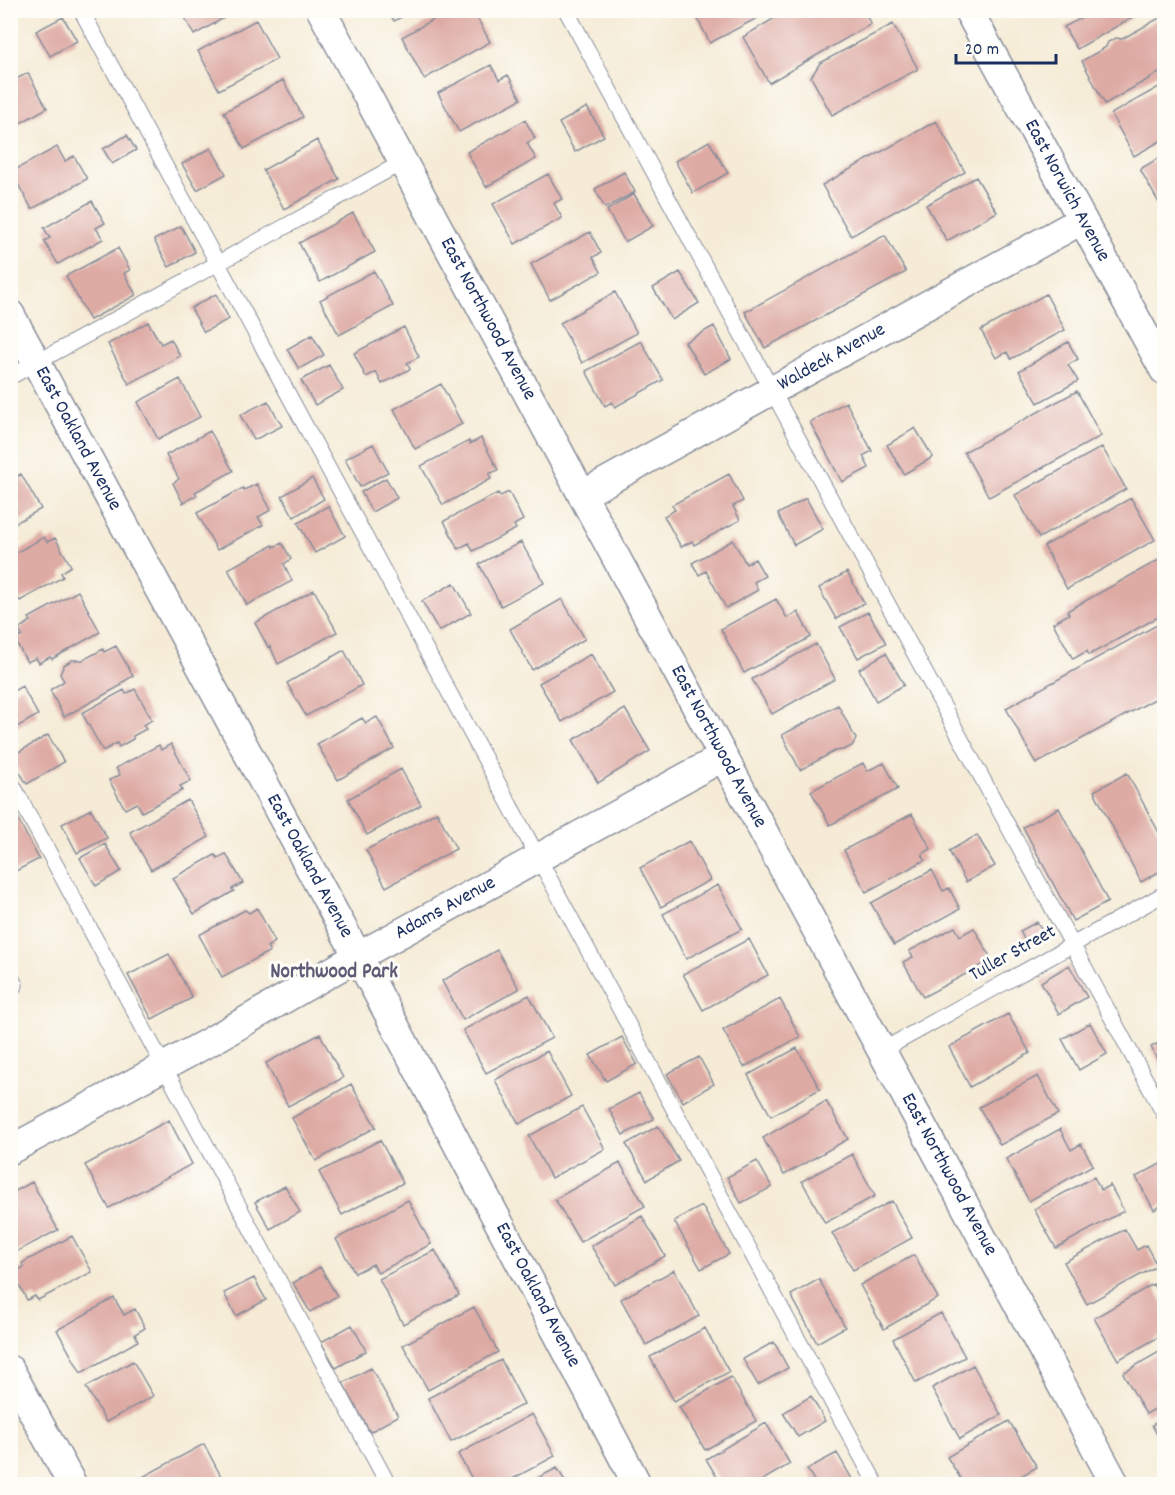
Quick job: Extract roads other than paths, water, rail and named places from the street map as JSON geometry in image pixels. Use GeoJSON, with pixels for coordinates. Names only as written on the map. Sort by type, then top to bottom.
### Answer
{"type":"FeatureCollection","features":[{"type":"Feature","properties":{"kind":"street","name":"East Northwood Avenue"},"geometry":{"type":"LineString","coordinates":[[321,10],[1115,1485]]}},
{"type":"Feature","properties":{"kind":"street","name":"East Norwich Avenue"},"geometry":{"type":"LineString","coordinates":[[968,10],[1164,370]]}},
{"type":"Feature","properties":{"kind":"street","name":"Waldeck Avenue"},"geometry":{"type":"LineString","coordinates":[[582,495],[1082,220]]}},
{"type":"Feature","properties":{"kind":"street","name":"East Oakland Avenue"},"geometry":{"type":"LineString","coordinates":[[10,314],[357,957],[637,1485]]}},
{"type":"Feature","properties":{"kind":"street","name":"Adams Avenue"},"geometry":{"type":"LineString","coordinates":[[10,1150],[723,757]]}},
{"type":"Feature","properties":{"kind":"street"},"geometry":{"type":"LineString","coordinates":[[10,1370],[72,1485]]}},
{"type":"Feature","properties":{"kind":"lane"},"geometry":{"type":"LineString","coordinates":[[81,10],[876,1485]]}},
{"type":"Feature","properties":{"kind":"lane"},"geometry":{"type":"LineString","coordinates":[[567,10],[1164,1114]]}},
{"type":"Feature","properties":{"kind":"lane"},"geometry":{"type":"LineString","coordinates":[[10,377],[403,162]]}},
{"type":"Feature","properties":{"kind":"lane"},"geometry":{"type":"LineString","coordinates":[[10,780],[388,1485]]}},
{"type":"Feature","properties":{"kind":"lane","name":"Tuller Street"},"geometry":{"type":"LineString","coordinates":[[881,1051],[1164,894]]}},
{"type":"Feature","properties":{"kind":"district","name":"Northwood Park"},"geometry":{"type":"Point","coordinates":[334,973]}}]}
